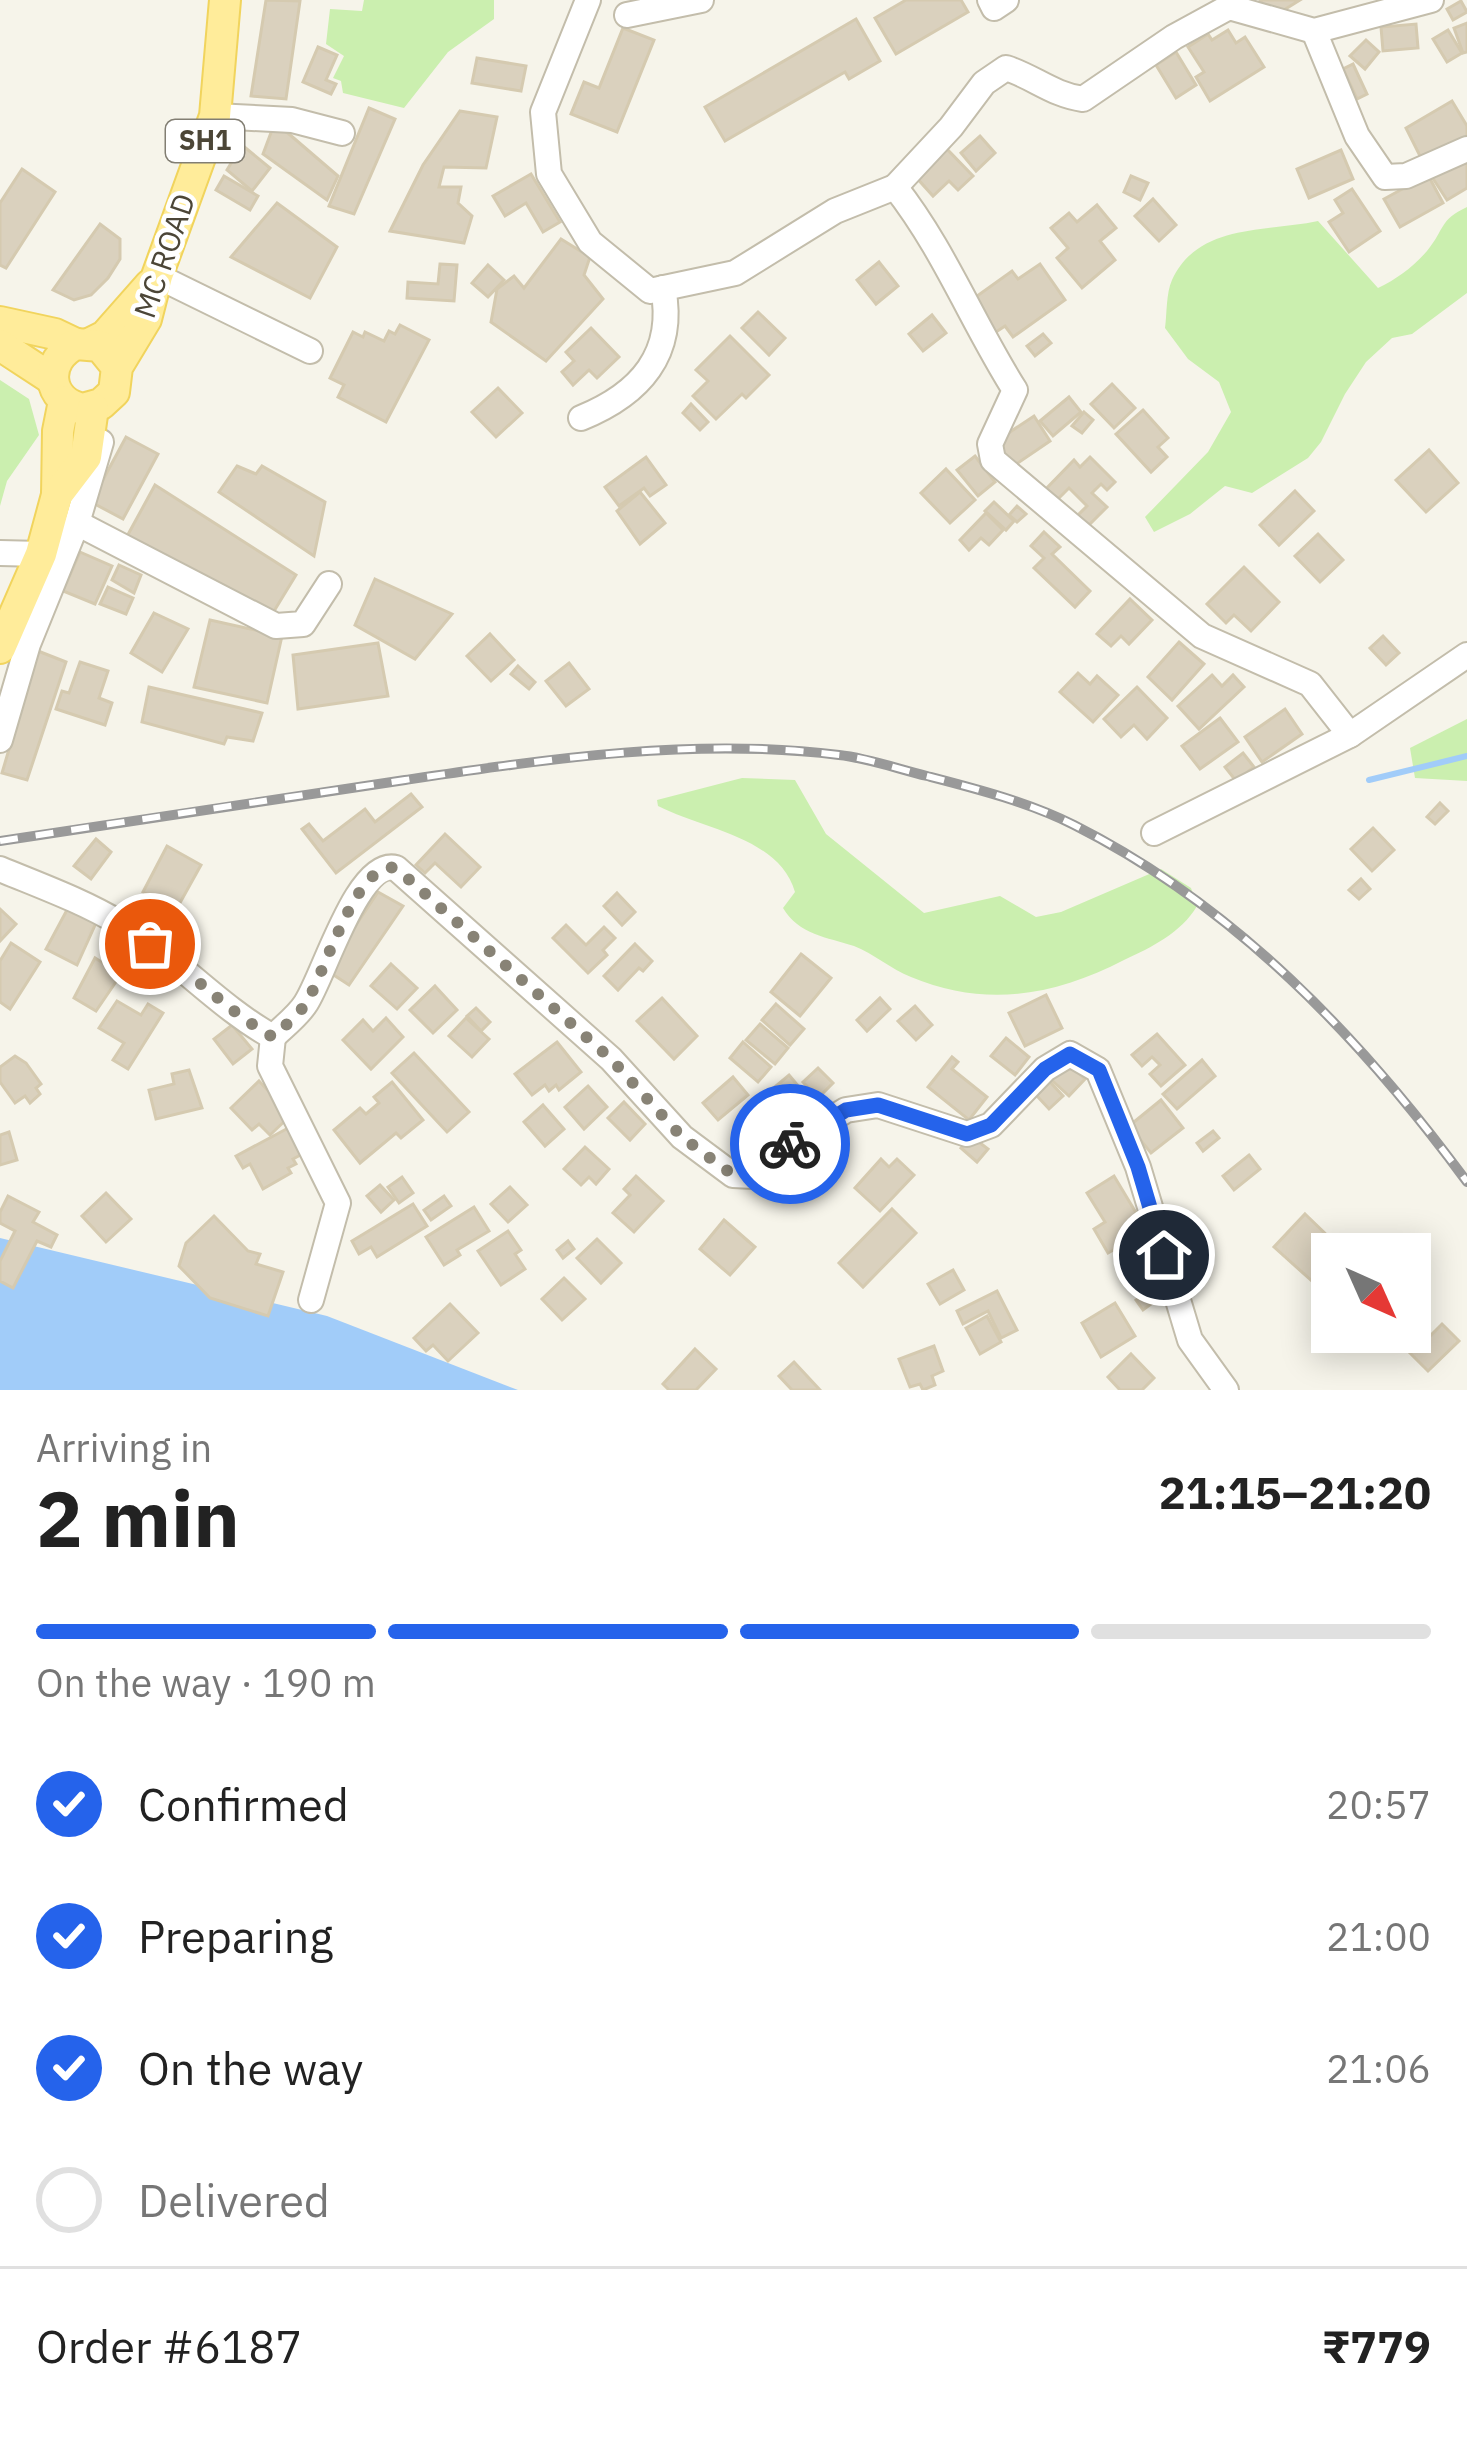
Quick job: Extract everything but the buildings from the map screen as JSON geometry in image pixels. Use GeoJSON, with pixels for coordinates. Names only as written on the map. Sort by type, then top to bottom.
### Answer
{"type":"FeatureCollection","features":[{"type":"Feature","properties":{"kind":"main road","name":"MC ROAD"},"geometry":{"type":"LineString","coordinates":[[70,396],[114,392],[117,367],[146,319],[215,116],[225,0]]}},
{"type":"Feature","properties":{"kind":"main road"},"geometry":{"type":"LineString","coordinates":[[0,648],[41,554],[57,496],[58,431],[70,396],[58,357],[105,336],[157,276]]}},
{"type":"Feature","properties":{"kind":"main road"},"geometry":{"type":"LineString","coordinates":[[0,322],[83,343]]}},
{"type":"Feature","properties":{"kind":"main road","name":"MC ROAD"},"geometry":{"type":"LineString","coordinates":[[83,343],[107,351],[117,367]]}},
{"type":"Feature","properties":{"kind":"main road"},"geometry":{"type":"LineString","coordinates":[[0,345],[70,396]]}},
{"type":"Feature","properties":{"kind":"street"},"geometry":{"type":"LineString","coordinates":[[588,0],[543,112],[549,174],[590,242],[650,291],[735,273],[836,211],[895,187],[984,83],[1006,68],[1034,76],[1059,96],[1083,99],[1174,37],[1229,7],[1314,31],[1431,0]]}},
{"type":"Feature","properties":{"kind":"street"},"geometry":{"type":"LineString","coordinates":[[627,15],[701,0]]}},
{"type":"Feature","properties":{"kind":"street"},"geometry":{"type":"LineString","coordinates":[[990,0],[994,8],[1006,0]]}},
{"type":"Feature","properties":{"kind":"street"},"geometry":{"type":"LineString","coordinates":[[1314,31],[1358,136],[1385,176],[1406,176],[1467,148]]}},
{"type":"Feature","properties":{"kind":"street"},"geometry":{"type":"LineString","coordinates":[[215,116],[292,120],[341,134]]}},
{"type":"Feature","properties":{"kind":"street"},"geometry":{"type":"LineString","coordinates":[[895,187],[927,228],[982,338],[1015,391],[990,444],[993,460],[1202,636],[1310,684],[1350,735]]}},
{"type":"Feature","properties":{"kind":"street"},"geometry":{"type":"LineString","coordinates":[[157,276],[310,351]]}},
{"type":"Feature","properties":{"kind":"street"},"geometry":{"type":"LineString","coordinates":[[580,418],[617,398],[660,356],[665,334],[663,288]]}},
{"type":"Feature","properties":{"kind":"street"},"geometry":{"type":"LineString","coordinates":[[0,740],[28,644],[102,448],[70,396]]}},
{"type":"Feature","properties":{"kind":"street"},"geometry":{"type":"LineString","coordinates":[[77,524],[276,626],[303,624],[329,584]]}},
{"type":"Feature","properties":{"kind":"street"},"geometry":{"type":"LineString","coordinates":[[0,553],[41,554]]}},
{"type":"Feature","properties":{"kind":"street"},"geometry":{"type":"LineString","coordinates":[[1154,833],[1350,735],[1467,655]]}},
{"type":"Feature","properties":{"kind":"street"},"geometry":{"type":"LineString","coordinates":[[311,1300],[338,1203],[270,1066],[273,1037],[305,1005],[345,917],[376,870],[387,866],[396,868],[596,1045],[682,1137],[733,1175],[753,1176],[776,1153],[846,1110],[878,1105],[967,1134],[991,1125],[1045,1069],[1070,1054],[1099,1070],[1138,1167],[1190,1340],[1226,1390]]}},
{"type":"Feature","properties":{"kind":"street"},"geometry":{"type":"LineString","coordinates":[[0,869],[122,924],[178,964],[234,1015],[273,1037]]}},
{"type":"Feature","properties":{"kind":"green space"},"geometry":{"type":"Polygon","coordinates":[[[364,0],[494,0],[494,19],[448,52],[404,108],[343,93],[341,81],[333,78],[344,56],[326,44],[330,9],[362,11],[364,0]]]}},
{"type":"Feature","properties":{"kind":"green space"},"geometry":{"type":"Polygon","coordinates":[[[1467,207],[1467,293],[1412,334],[1392,338],[1366,362],[1308,458],[1252,493],[1225,486],[1190,514],[1154,532],[1145,517],[1208,452],[1231,412],[1219,382],[1188,359],[1165,328],[1170,285],[1184,262],[1216,239],[1318,221],[1378,288],[1416,262],[1447,221],[1467,207]]]}},
{"type":"Feature","properties":{"kind":"green space"},"geometry":{"type":"Polygon","coordinates":[[[0,380],[29,399],[39,435],[7,481],[0,506],[0,380]]]}},
{"type":"Feature","properties":{"kind":"green space"},"geometry":{"type":"Polygon","coordinates":[[[1467,719],[1467,781],[1415,778],[1410,748],[1467,719]]]}},
{"type":"Feature","properties":{"kind":"green space"},"geometry":{"type":"Polygon","coordinates":[[[742,778],[795,780],[826,834],[924,913],[1000,896],[1036,917],[1061,912],[1161,869],[1191,888],[1197,906],[1183,924],[1155,944],[1072,982],[993,995],[939,987],[854,946],[805,930],[783,908],[795,892],[773,859],[737,837],[658,806],[657,800],[742,778]]]}},
{"type":"Feature","properties":{"kind":"water"},"geometry":{"type":"Polygon","coordinates":[[[0,1238],[327,1316],[518,1390],[0,1390],[0,1238]]]}},
{"type":"Feature","properties":{"kind":"waterway"},"geometry":{"type":"LineString","coordinates":[[1369,780],[1467,756]]}},
{"type":"Feature","properties":{"kind":"railway"},"geometry":{"type":"LineString","coordinates":[[0,841],[459,772],[621,753],[730,748],[872,761],[1057,817],[1133,858],[1188,895],[1241,936],[1339,1027],[1467,1182]]}},
{"type":"Feature","properties":{"kind":"way so far"},"geometry":{"type":"LineString","coordinates":[[150,944],[234,1015],[273,1037],[305,1005],[345,917],[376,870],[396,868],[611,1059],[682,1137],[733,1175],[753,1176],[790,1144]]}},
{"type":"Feature","properties":{"kind":"route"},"geometry":{"type":"LineString","coordinates":[[790,1144],[846,1110],[878,1105],[967,1134],[991,1125],[1045,1069],[1070,1054],[1099,1070],[1138,1167],[1164,1255]]}}]}
